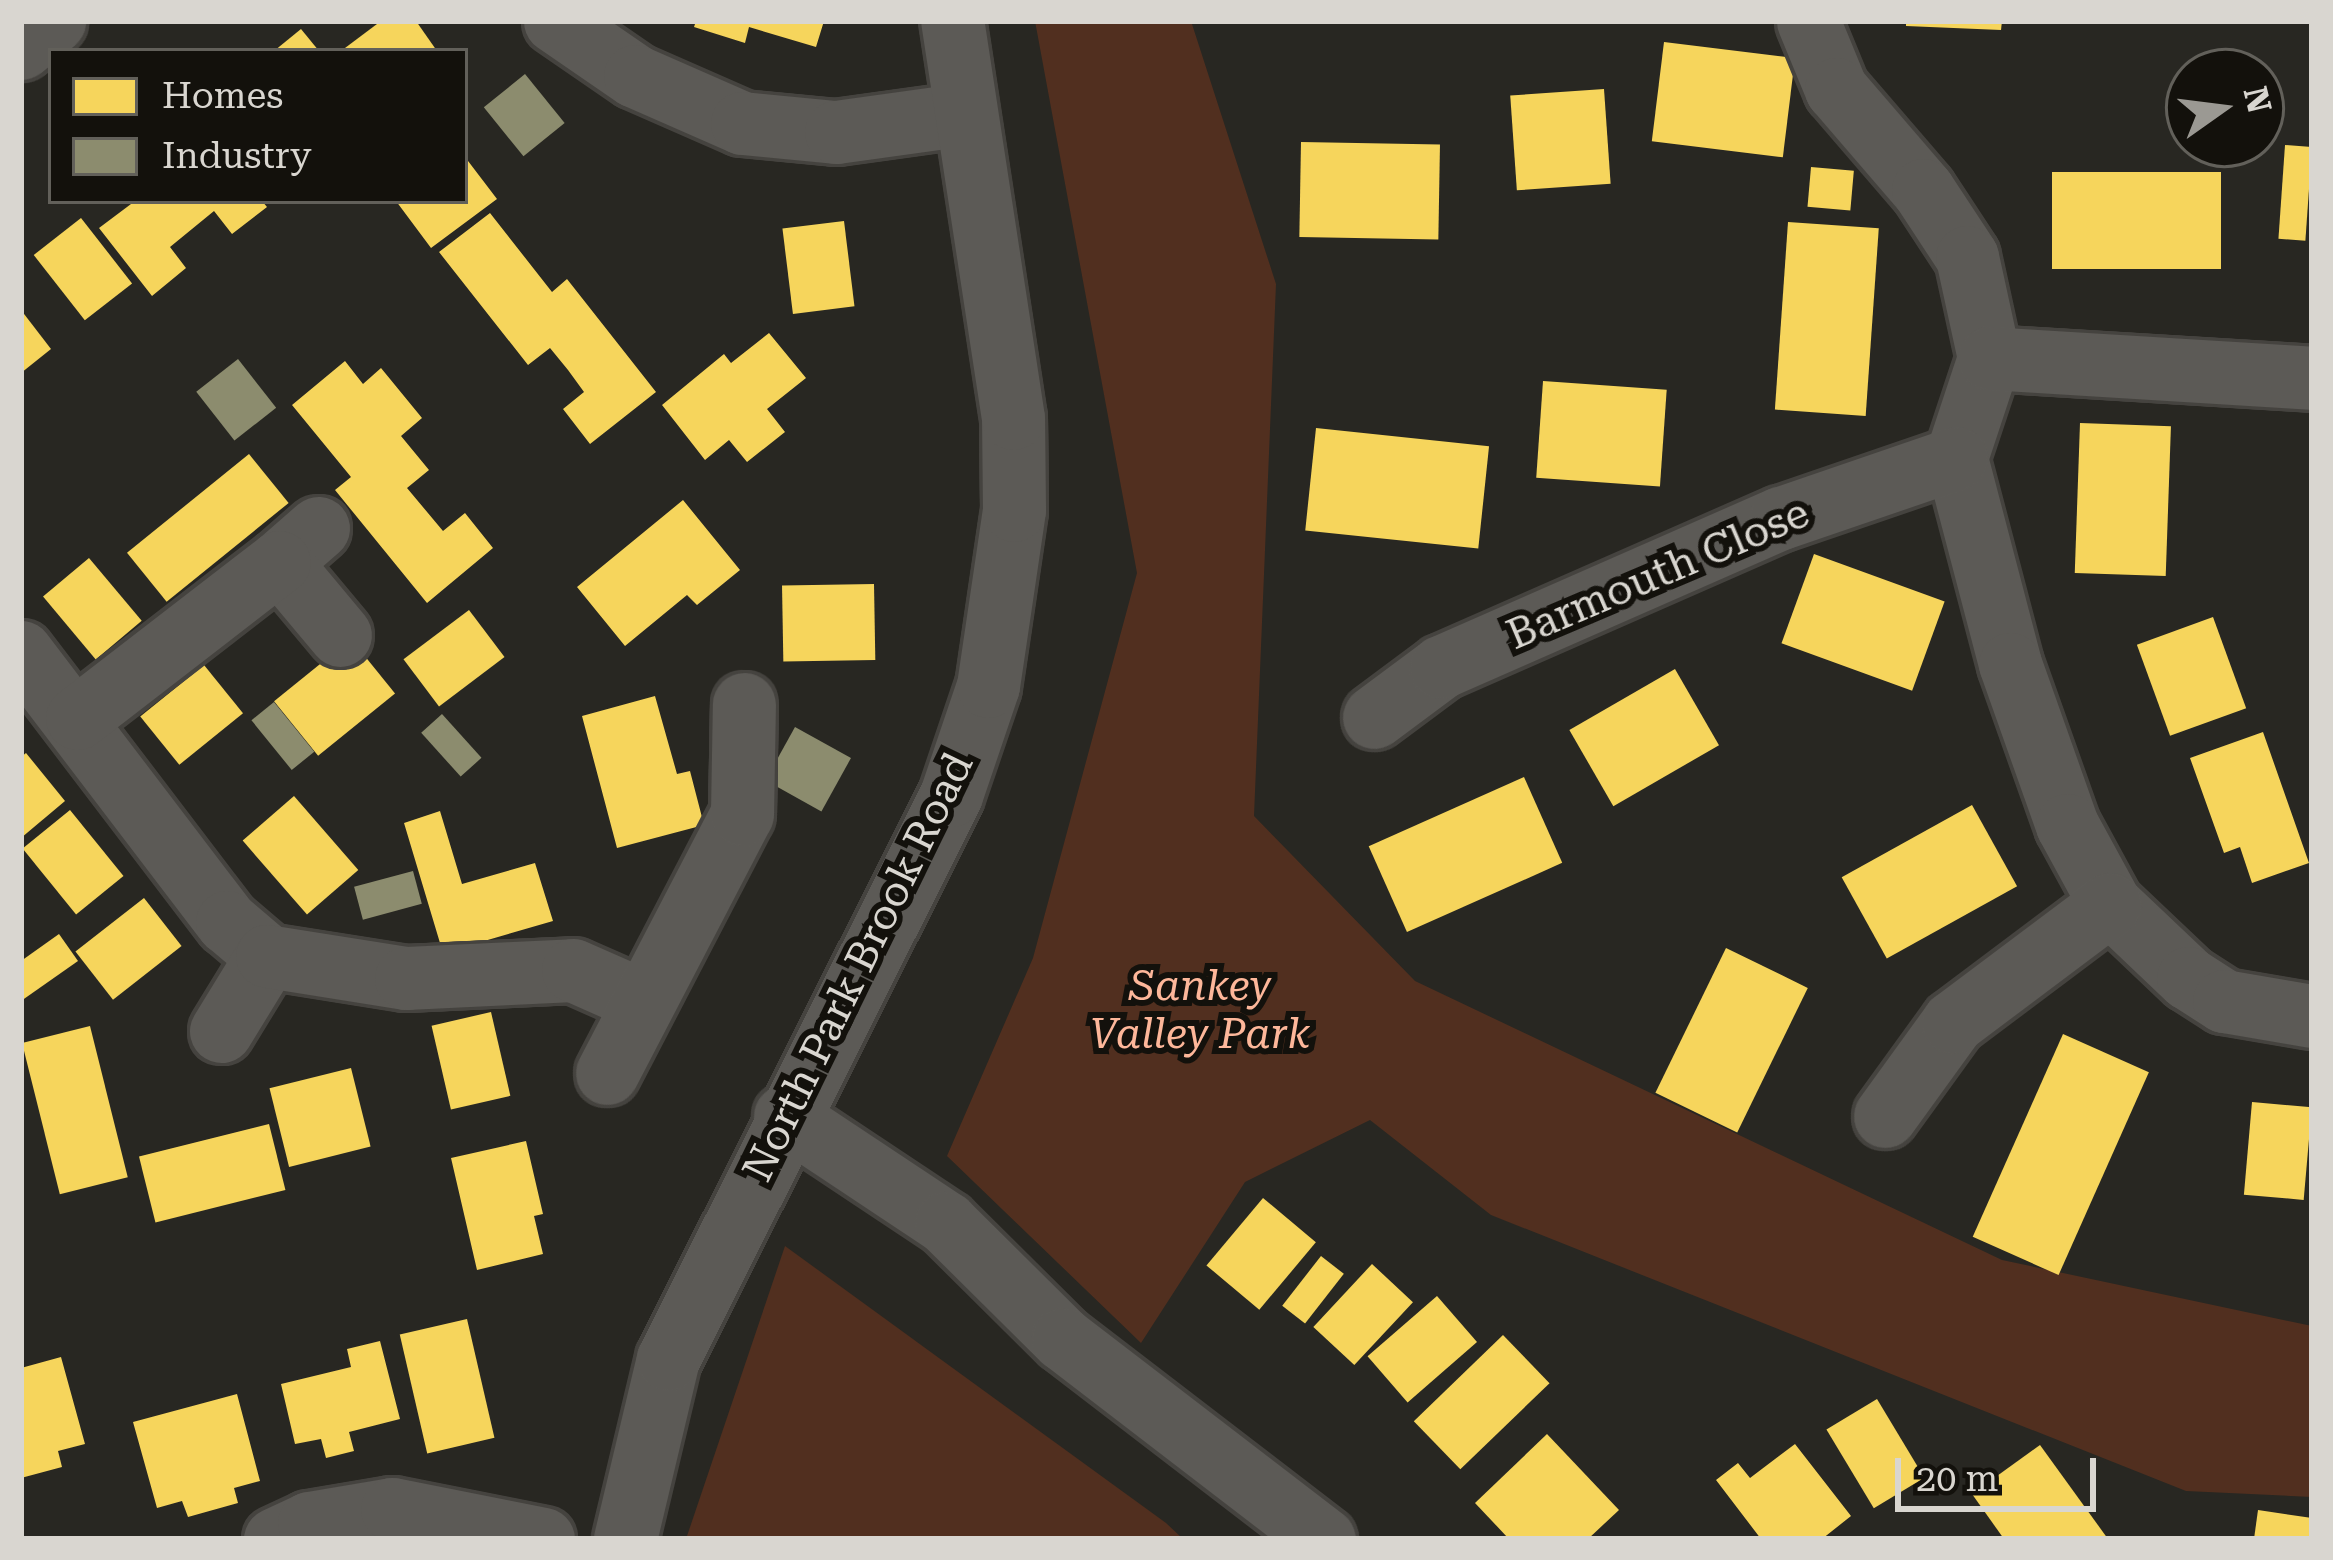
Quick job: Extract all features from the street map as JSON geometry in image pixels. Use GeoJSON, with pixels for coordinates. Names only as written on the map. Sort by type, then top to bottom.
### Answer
{"type":"FeatureCollection","features":[{"type":"Feature","properties":{"kind":"street"},"geometry":{"type":"LineString","coordinates":[[21,48],[54,21]]}},
{"type":"Feature","properties":{"kind":"street"},"geometry":{"type":"LineString","coordinates":[[555,21],[635,76],[742,123],[836,132],[966,115]]}},
{"type":"Feature","properties":{"kind":"street","name":"North Park Brook Road"},"geometry":{"type":"LineString","coordinates":[[625,1539],[668,1359],[785,1116],[951,795],[988,686],[1004,599],[1013,418],[952,21]]}},
{"type":"Feature","properties":{"kind":"street"},"geometry":{"type":"LineString","coordinates":[[1808,21],[1835,88],[1923,190],[1967,257],[1989,358],[1956,458],[2010,664],[2068,825],[2110,904],[2224,1001],[2312,1016]]}},
{"type":"Feature","properties":{"kind":"street"},"geometry":{"type":"LineString","coordinates":[[1989,358],[2312,378]]}},
{"type":"Feature","properties":{"kind":"street","name":"Barmouth Close"},"geometry":{"type":"LineString","coordinates":[[1374,717],[1441,667],[1780,518],[1956,458]]}},
{"type":"Feature","properties":{"kind":"street"},"geometry":{"type":"LineString","coordinates":[[77,718],[298,545],[340,635]]}},
{"type":"Feature","properties":{"kind":"street"},"geometry":{"type":"LineString","coordinates":[[21,652],[77,718],[226,922],[267,956],[406,978],[573,970],[641,1000]]}},
{"type":"Feature","properties":{"kind":"street"},"geometry":{"type":"LineString","coordinates":[[607,1073],[742,814],[744,704]]}},
{"type":"Feature","properties":{"kind":"street"},"geometry":{"type":"LineString","coordinates":[[1885,1116],[1953,1022],[2110,904]]}},
{"type":"Feature","properties":{"kind":"street"},"geometry":{"type":"LineString","coordinates":[[221,1031],[267,956]]}},
{"type":"Feature","properties":{"kind":"street"},"geometry":{"type":"LineString","coordinates":[[785,1116],[946,1223],[1063,1340],[1324,1539]]}},
{"type":"Feature","properties":{"kind":"street"},"geometry":{"type":"LineString","coordinates":[[275,1539],[309,1523],[392,1509],[476,1531],[543,1539]]}},
{"type":"Feature","properties":{"kind":"green space","name":"Sankey Valley Park"},"geometry":{"type":"Polygon","coordinates":[[[1035,21],[1191,21],[1276,284],[1254,816],[1415,981],[2002,1260],[2312,1326],[2312,1497],[2186,1491],[1491,1215],[1370,1120],[1245,1182],[1141,1343],[947,1156],[1033,958],[1137,573],[1035,21]]]}},
{"type":"Feature","properties":{"kind":"green space"},"geometry":{"type":"Polygon","coordinates":[[[785,1246],[1166,1523],[1183,1539],[686,1539],[785,1246]]]}},
{"type":"Feature","properties":{"kind":"building: Homes"},"geometry":{"type":"Polygon","coordinates":[[[381,21],[416,21],[435,48],[345,48],[381,21]]]}},
{"type":"Feature","properties":{"kind":"building: Homes"},"geometry":{"type":"Polygon","coordinates":[[[696,21],[824,21],[816,47],[749,27],[745,43],[694,27],[696,21]]]}},
{"type":"Feature","properties":{"kind":"building: Homes"},"geometry":{"type":"Polygon","coordinates":[[[1906,21],[2002,21],[2001,30],[1906,26],[1906,21]]]}},
{"type":"Feature","properties":{"kind":"building: Homes"},"geometry":{"type":"Polygon","coordinates":[[[301,29],[317,48],[278,48],[301,29]]]}},
{"type":"Feature","properties":{"kind":"building: Homes"},"geometry":{"type":"Polygon","coordinates":[[[1664,42],[1795,58],[1783,157],[1652,141],[1664,42]]]}},
{"type":"Feature","properties":{"kind":"building: Homes"},"geometry":{"type":"Polygon","coordinates":[[[1604,89],[1611,184],[1517,190],[1510,96],[1604,89]]]}},
{"type":"Feature","properties":{"kind":"building: Homes"},"geometry":{"type":"Polygon","coordinates":[[[1301,142],[1440,144],[1438,239],[1299,237],[1301,142]]]}},
{"type":"Feature","properties":{"kind":"building: Homes"},"geometry":{"type":"Polygon","coordinates":[[[2285,145],[2312,147],[2305,241],[2278,239],[2285,145]]]}},
{"type":"Feature","properties":{"kind":"building: Homes"},"geometry":{"type":"Polygon","coordinates":[[[468,161],[497,199],[431,248],[398,204],[468,204],[468,161]]]}},
{"type":"Feature","properties":{"kind":"building: Homes"},"geometry":{"type":"Polygon","coordinates":[[[1811,167],[1854,171],[1850,211],[1808,207],[1811,167]]]}},
{"type":"Feature","properties":{"kind":"building: Homes"},"geometry":{"type":"Polygon","coordinates":[[[2052,172],[2221,172],[2221,269],[2052,269],[2052,172]]]}},
{"type":"Feature","properties":{"kind":"building: Homes"},"geometry":{"type":"Polygon","coordinates":[[[131,204],[267,207],[232,234],[214,211],[170,247],[186,268],[152,296],[99,228],[131,204]]]}},
{"type":"Feature","properties":{"kind":"building: Homes"},"geometry":{"type":"Polygon","coordinates":[[[490,213],[552,292],[567,279],[656,392],[590,444],[563,409],[584,392],[568,370],[550,348],[528,365],[439,252],[490,213]]]}},
{"type":"Feature","properties":{"kind":"building: Homes"},"geometry":{"type":"Polygon","coordinates":[[[81,218],[132,283],[85,320],[34,255],[81,218]]]}},
{"type":"Feature","properties":{"kind":"building: Homes"},"geometry":{"type":"Polygon","coordinates":[[[844,221],[854,306],[793,314],[782,229],[844,221]]]}},
{"type":"Feature","properties":{"kind":"building: Homes"},"geometry":{"type":"Polygon","coordinates":[[[1788,222],[1879,228],[1866,416],[1775,410],[1788,222]]]}},
{"type":"Feature","properties":{"kind":"building: Homes"},"geometry":{"type":"Polygon","coordinates":[[[21,310],[51,349],[21,373],[21,310]]]}},
{"type":"Feature","properties":{"kind":"building: Homes"},"geometry":{"type":"Polygon","coordinates":[[[769,333],[806,378],[767,409],[785,432],[747,462],[729,440],[705,460],[662,405],[724,354],[731,363],[769,333]]]}},
{"type":"Feature","properties":{"kind":"building: Homes"},"geometry":{"type":"Polygon","coordinates":[[[345,361],[363,384],[381,368],[422,418],[401,436],[429,470],[407,488],[443,531],[465,513],[493,548],[427,603],[335,490],[351,477],[292,405],[345,361]]]}},
{"type":"Feature","properties":{"kind":"building: Homes"},"geometry":{"type":"Polygon","coordinates":[[[1543,381],[1667,390],[1660,486],[1536,478],[1543,381]]]}},
{"type":"Feature","properties":{"kind":"building: Homes"},"geometry":{"type":"Polygon","coordinates":[[[2080,423],[2171,426],[2166,576],[2075,573],[2080,423]]]}},
{"type":"Feature","properties":{"kind":"building: Homes"},"geometry":{"type":"Polygon","coordinates":[[[1316,428],[1489,446],[1478,549],[1305,530],[1316,428]]]}},
{"type":"Feature","properties":{"kind":"building: Homes"},"geometry":{"type":"Polygon","coordinates":[[[249,454],[289,503],[167,602],[127,553],[249,454]]]}},
{"type":"Feature","properties":{"kind":"building: Homes"},"geometry":{"type":"Polygon","coordinates":[[[683,500],[740,570],[697,605],[687,595],[625,646],[577,587],[683,500]]]}},
{"type":"Feature","properties":{"kind":"building: Homes"},"geometry":{"type":"Polygon","coordinates":[[[1814,554],[1945,602],[1912,691],[1782,643],[1814,554]]]}},
{"type":"Feature","properties":{"kind":"building: Homes"},"geometry":{"type":"Polygon","coordinates":[[[89,558],[142,621],[96,659],[43,597],[89,558]]]}},
{"type":"Feature","properties":{"kind":"building: Homes"},"geometry":{"type":"Polygon","coordinates":[[[874,584],[875,660],[783,662],[782,586],[874,584]]]}},
{"type":"Feature","properties":{"kind":"building: Homes"},"geometry":{"type":"Polygon","coordinates":[[[469,610],[505,657],[439,706],[404,659],[469,610]]]}},
{"type":"Feature","properties":{"kind":"building: Homes"},"geometry":{"type":"Polygon","coordinates":[[[2213,617],[2246,708],[2170,736],[2137,645],[2213,617]]]}},
{"type":"Feature","properties":{"kind":"building: Homes"},"geometry":{"type":"Polygon","coordinates":[[[351,639],[395,693],[318,756],[274,701],[351,639]]]}},
{"type":"Feature","properties":{"kind":"building: Homes"},"geometry":{"type":"Polygon","coordinates":[[[204,665],[243,713],[179,765],[140,717],[204,665]]]}},
{"type":"Feature","properties":{"kind":"building: Homes"},"geometry":{"type":"Polygon","coordinates":[[[1675,669],[1719,745],[1613,806],[1569,730],[1675,669]]]}},
{"type":"Feature","properties":{"kind":"building: Homes"},"geometry":{"type":"Polygon","coordinates":[[[655,696],[677,774],[690,771],[704,825],[617,848],[582,716],[655,696]]]}},
{"type":"Feature","properties":{"kind":"building: Homes"},"geometry":{"type":"Polygon","coordinates":[[[2263,732],[2309,863],[2252,883],[2240,847],[2224,853],[2190,758],[2263,732]]]}},
{"type":"Feature","properties":{"kind":"building: Homes"},"geometry":{"type":"Polygon","coordinates":[[[26,753],[65,801],[21,838],[21,757],[26,753]]]}},
{"type":"Feature","properties":{"kind":"building: Homes"},"geometry":{"type":"Polygon","coordinates":[[[1524,777],[1562,863],[1407,932],[1369,846],[1524,777]]]}},
{"type":"Feature","properties":{"kind":"building: Homes"},"geometry":{"type":"Polygon","coordinates":[[[294,796],[358,870],[307,915],[243,841],[294,796]]]}},
{"type":"Feature","properties":{"kind":"building: Homes"},"geometry":{"type":"Polygon","coordinates":[[[1972,805],[2017,886],[1887,959],[1842,877],[1972,805]]]}},
{"type":"Feature","properties":{"kind":"building: Homes"},"geometry":{"type":"Polygon","coordinates":[[[70,810],[123,876],[76,914],[23,848],[70,810]]]}},
{"type":"Feature","properties":{"kind":"building: Homes"},"geometry":{"type":"Polygon","coordinates":[[[440,811],[462,884],[535,863],[553,921],[443,953],[404,823],[440,811]]]}},
{"type":"Feature","properties":{"kind":"building: Homes"},"geometry":{"type":"Polygon","coordinates":[[[144,898],[182,946],[113,1000],[75,952],[144,898]]]}},
{"type":"Feature","properties":{"kind":"building: Homes"},"geometry":{"type":"Polygon","coordinates":[[[59,934],[78,961],[21,1001],[21,961],[59,934]]]}},
{"type":"Feature","properties":{"kind":"building: Homes"},"geometry":{"type":"Polygon","coordinates":[[[1726,948],[1808,988],[1737,1133],[1655,1093],[1726,948]]]}},
{"type":"Feature","properties":{"kind":"building: Homes"},"geometry":{"type":"Polygon","coordinates":[[[491,1012],[510,1096],[451,1110],[432,1026],[491,1012]]]}},
{"type":"Feature","properties":{"kind":"building: Homes"},"geometry":{"type":"Polygon","coordinates":[[[90,1026],[128,1177],[60,1194],[22,1043],[90,1026]]]}},
{"type":"Feature","properties":{"kind":"building: Homes"},"geometry":{"type":"Polygon","coordinates":[[[2063,1034],[2149,1072],[2059,1275],[1973,1237],[2063,1034]]]}},
{"type":"Feature","properties":{"kind":"building: Homes"},"geometry":{"type":"Polygon","coordinates":[[[351,1068],[371,1147],[289,1167],[269,1088],[351,1068]]]}},
{"type":"Feature","properties":{"kind":"building: Homes"},"geometry":{"type":"Polygon","coordinates":[[[2252,1102],[2312,1107],[2304,1200],[2244,1195],[2252,1102]]]}},
{"type":"Feature","properties":{"kind":"building: Homes"},"geometry":{"type":"Polygon","coordinates":[[[269,1124],[285,1190],[155,1222],[139,1156],[269,1124]]]}},
{"type":"Feature","properties":{"kind":"building: Homes"},"geometry":{"type":"Polygon","coordinates":[[[526,1141],[543,1214],[534,1216],[543,1254],[477,1270],[451,1158],[526,1141]]]}},
{"type":"Feature","properties":{"kind":"building: Homes"},"geometry":{"type":"Polygon","coordinates":[[[1263,1198],[1316,1242],[1259,1310],[1206,1265],[1263,1198]]]}},
{"type":"Feature","properties":{"kind":"building: Homes"},"geometry":{"type":"Polygon","coordinates":[[[1321,1256],[1344,1274],[1305,1323],[1282,1306],[1321,1256]]]}},
{"type":"Feature","properties":{"kind":"building: Homes"},"geometry":{"type":"Polygon","coordinates":[[[1372,1264],[1413,1302],[1354,1365],[1313,1327],[1372,1264]]]}},
{"type":"Feature","properties":{"kind":"building: Homes"},"geometry":{"type":"Polygon","coordinates":[[[1437,1296],[1477,1342],[1408,1402],[1368,1356],[1437,1296]]]}},
{"type":"Feature","properties":{"kind":"building: Homes"},"geometry":{"type":"Polygon","coordinates":[[[467,1319],[494,1438],[427,1453],[400,1335],[467,1319]]]}},
{"type":"Feature","properties":{"kind":"building: Homes"},"geometry":{"type":"Polygon","coordinates":[[[1503,1335],[1550,1383],[1460,1469],[1414,1421],[1503,1335]]]}},
{"type":"Feature","properties":{"kind":"building: Homes"},"geometry":{"type":"Polygon","coordinates":[[[380,1341],[400,1419],[349,1432],[354,1451],[326,1458],[321,1439],[295,1444],[281,1384],[351,1367],[347,1349],[380,1341]]]}},
{"type":"Feature","properties":{"kind":"building: Homes"},"geometry":{"type":"Polygon","coordinates":[[[61,1357],[85,1444],[58,1451],[62,1467],[21,1478],[21,1368],[61,1357]]]}},
{"type":"Feature","properties":{"kind":"building: Homes"},"geometry":{"type":"Polygon","coordinates":[[[237,1394],[260,1481],[234,1488],[238,1503],[188,1517],[182,1501],[157,1508],[133,1422],[237,1394]]]}},
{"type":"Feature","properties":{"kind":"building: Homes"},"geometry":{"type":"Polygon","coordinates":[[[1877,1399],[1924,1478],[1874,1508],[1826,1429],[1877,1399]]]}},
{"type":"Feature","properties":{"kind":"building: Homes"},"geometry":{"type":"Polygon","coordinates":[[[1547,1434],[1619,1510],[1588,1539],[1509,1539],[1475,1503],[1547,1434]]]}},
{"type":"Feature","properties":{"kind":"building: Homes"},"geometry":{"type":"Polygon","coordinates":[[[1795,1444],[1851,1516],[1822,1539],[1761,1539],[1716,1480],[1738,1463],[1750,1478],[1795,1444]]]}},
{"type":"Feature","properties":{"kind":"building: Homes"},"geometry":{"type":"Polygon","coordinates":[[[2040,1445],[2108,1539],[2004,1539],[1972,1494],[2040,1445]]]}},
{"type":"Feature","properties":{"kind":"building: Homes"},"geometry":{"type":"Polygon","coordinates":[[[2258,1510],[2312,1518],[2312,1539],[2254,1539],[2258,1510]]]}},
{"type":"Feature","properties":{"kind":"building: Industry"},"geometry":{"type":"Polygon","coordinates":[[[525,74],[565,123],[523,156],[484,107],[525,74]]]}},
{"type":"Feature","properties":{"kind":"building: Industry"},"geometry":{"type":"Polygon","coordinates":[[[238,359],[276,408],[234,440],[196,392],[238,359]]]}},
{"type":"Feature","properties":{"kind":"building: Industry"},"geometry":{"type":"Polygon","coordinates":[[[274,702],[314,752],[292,770],[251,720],[274,702]]]}},
{"type":"Feature","properties":{"kind":"building: Industry"},"geometry":{"type":"Polygon","coordinates":[[[442,714],[481,758],[461,777],[421,733],[442,714]]]}},
{"type":"Feature","properties":{"kind":"building: Industry"},"geometry":{"type":"Polygon","coordinates":[[[795,727],[851,758],[821,811],[765,780],[795,727]]]}},
{"type":"Feature","properties":{"kind":"building: Industry"},"geometry":{"type":"Polygon","coordinates":[[[413,871],[422,904],[363,920],[354,887],[413,871]]]}}]}
